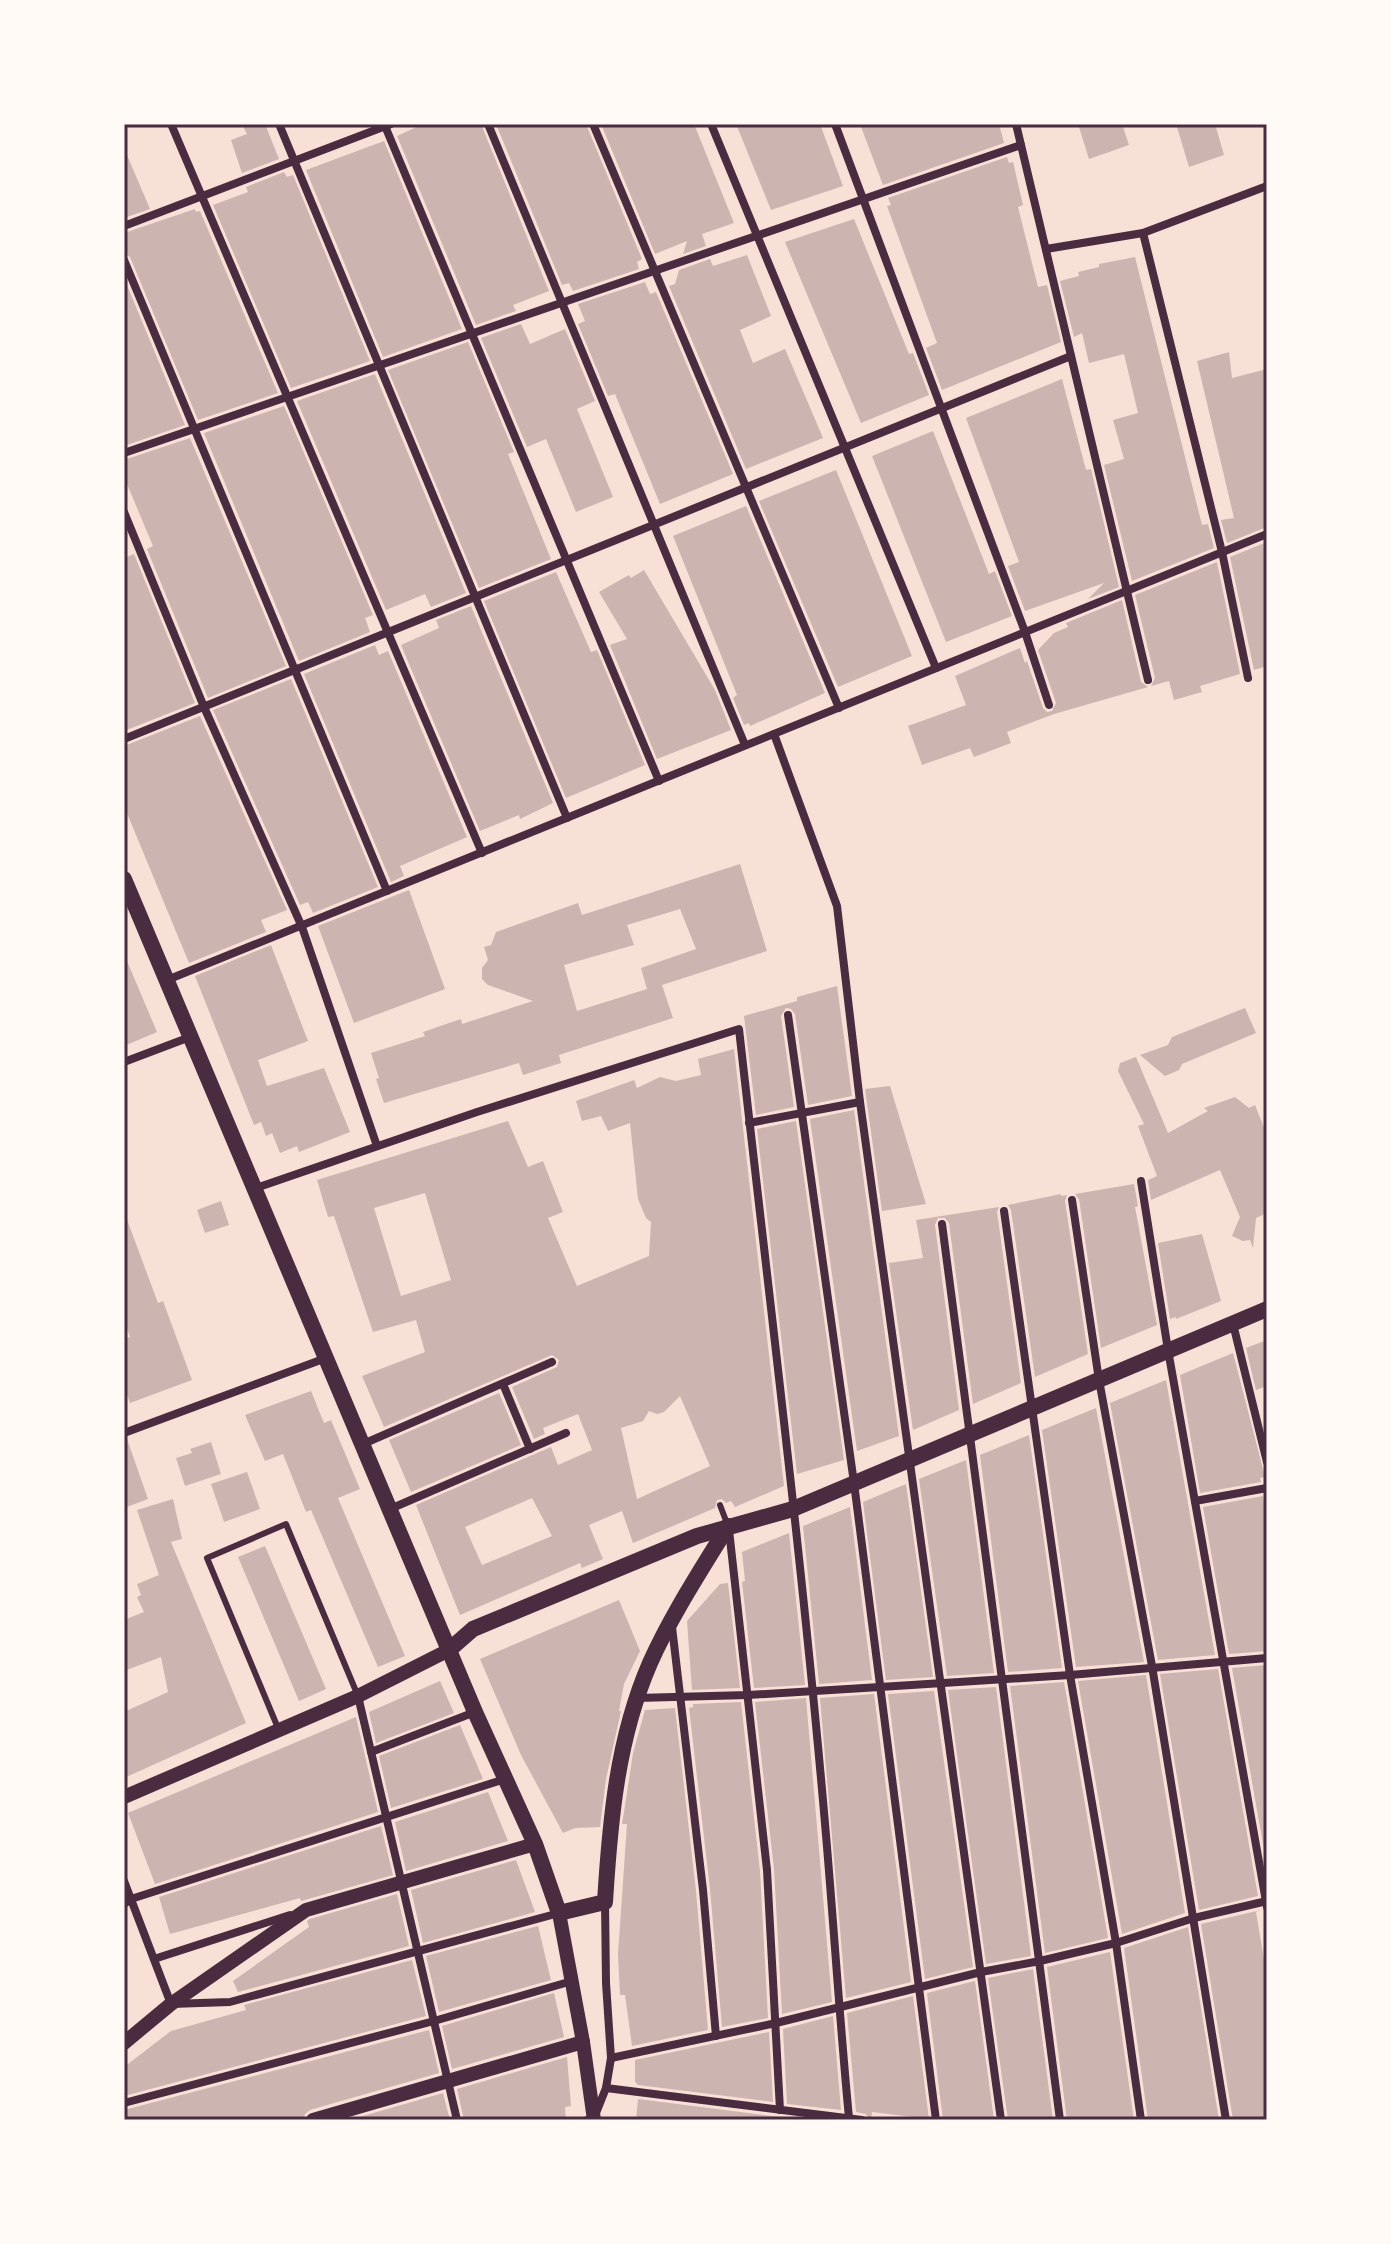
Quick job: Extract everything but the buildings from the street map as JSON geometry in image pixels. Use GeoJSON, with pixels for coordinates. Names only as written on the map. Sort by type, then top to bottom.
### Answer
{"type":"FeatureCollection","features":[{"type":"Feature","properties":{"kind":"main road"},"geometry":{"type":"LineString","coordinates":[[124,879],[475,1712],[535,1844],[559,1913],[605,1902],[609,1830],[620,1756],[637,1698],[650,1662],[728,1526]]}},
{"type":"Feature","properties":{"kind":"main road"},"geometry":{"type":"LineString","coordinates":[[449,1650],[473,1629],[728,1526],[793,1509],[1267,1309]]}},
{"type":"Feature","properties":{"kind":"street"},"geometry":{"type":"LineString","coordinates":[[171,124],[482,853]]}},
{"type":"Feature","properties":{"kind":"street"},"geometry":{"type":"LineString","coordinates":[[279,124],[567,818]]}},
{"type":"Feature","properties":{"kind":"street"},"geometry":{"type":"LineString","coordinates":[[488,124],[745,745]]}},
{"type":"Feature","properties":{"kind":"street"},"geometry":{"type":"LineString","coordinates":[[593,124],[839,708]]}},
{"type":"Feature","properties":{"kind":"street"},"geometry":{"type":"LineString","coordinates":[[711,124],[936,668]]}},
{"type":"Feature","properties":{"kind":"street"},"geometry":{"type":"LineString","coordinates":[[835,124],[1025,632],[1049,705]]}},
{"type":"Feature","properties":{"kind":"street"},"geometry":{"type":"LineString","coordinates":[[1016,124],[1148,680]]}},
{"type":"Feature","properties":{"kind":"street"},"geometry":{"type":"LineString","coordinates":[[124,226],[388,125],[471,334],[659,781]]}},
{"type":"Feature","properties":{"kind":"street"},"geometry":{"type":"LineString","coordinates":[[124,453],[1021,145]]}},
{"type":"Feature","properties":{"kind":"street"},"geometry":{"type":"LineString","coordinates":[[1046,249],[1143,233],[1267,186]]}},
{"type":"Feature","properties":{"kind":"street"},"geometry":{"type":"LineString","coordinates":[[1143,233],[1222,552],[1248,678]]}},
{"type":"Feature","properties":{"kind":"street"},"geometry":{"type":"LineString","coordinates":[[124,260],[387,891]]}},
{"type":"Feature","properties":{"kind":"street"},"geometry":{"type":"LineString","coordinates":[[124,739],[1071,356]]}},
{"type":"Feature","properties":{"kind":"street"},"geometry":{"type":"LineString","coordinates":[[124,512],[204,707],[302,927],[377,1146]]}},
{"type":"Feature","properties":{"kind":"street"},"geometry":{"type":"LineString","coordinates":[[166,980],[1267,534]]}},
{"type":"Feature","properties":{"kind":"street"},"geometry":{"type":"LineString","coordinates":[[774,734],[837,906],[860,1102],[1001,2120]]}},
{"type":"Feature","properties":{"kind":"street"},"geometry":{"type":"LineString","coordinates":[[788,1015],[854,1483],[936,2120]]}},
{"type":"Feature","properties":{"kind":"street"},"geometry":{"type":"LineString","coordinates":[[253,1189],[739,1029],[826,1835],[849,2118]]}},
{"type":"Feature","properties":{"kind":"street"},"geometry":{"type":"LineString","coordinates":[[124,1062],[190,1037]]}},
{"type":"Feature","properties":{"kind":"street"},"geometry":{"type":"LineString","coordinates":[[749,1123],[860,1102]]}},
{"type":"Feature","properties":{"kind":"street"},"geometry":{"type":"LineString","coordinates":[[611,2058],[1040,1961],[1116,1943],[1194,1918],[1267,1903],[1168,1350],[1141,1181]]}},
{"type":"Feature","properties":{"kind":"street"},"geometry":{"type":"LineString","coordinates":[[1072,1200],[1099,1380],[1152,1666],[1226,2120]]}},
{"type":"Feature","properties":{"kind":"street"},"geometry":{"type":"LineString","coordinates":[[1004,1211],[1070,1675],[1116,1943],[1141,2120]]}},
{"type":"Feature","properties":{"kind":"street"},"geometry":{"type":"LineString","coordinates":[[942,1224],[1060,2120]]}},
{"type":"Feature","properties":{"kind":"street"},"geometry":{"type":"LineString","coordinates":[[1232,1323],[1267,1462]]}},
{"type":"Feature","properties":{"kind":"street"},"geometry":{"type":"LineString","coordinates":[[124,1433],[327,1357]]}},
{"type":"Feature","properties":{"kind":"street"},"geometry":{"type":"LineString","coordinates":[[363,1444],[552,1362]]}},
{"type":"Feature","properties":{"kind":"street"},"geometry":{"type":"LineString","coordinates":[[503,1384],[530,1449]]}},
{"type":"Feature","properties":{"kind":"street"},"geometry":{"type":"LineString","coordinates":[[390,1509],[566,1433]]}},
{"type":"Feature","properties":{"kind":"street"},"geometry":{"type":"LineString","coordinates":[[1195,1501],[1267,1488]]}},
{"type":"Feature","properties":{"kind":"street"},"geometry":{"type":"LineString","coordinates":[[728,1526],[767,1870],[780,2110]]}},
{"type":"Feature","properties":{"kind":"street"},"geometry":{"type":"LineString","coordinates":[[672,1623],[703,1890],[716,2036]]}},
{"type":"Feature","properties":{"kind":"street"},"geometry":{"type":"LineString","coordinates":[[124,1797],[358,1696],[449,1650]]}},
{"type":"Feature","properties":{"kind":"street"},"geometry":{"type":"LineString","coordinates":[[637,1698],[748,1695],[1070,1675],[1267,1658]]}},
{"type":"Feature","properties":{"kind":"street"},"geometry":{"type":"LineString","coordinates":[[358,1696],[457,2120]]}},
{"type":"Feature","properties":{"kind":"street"},"geometry":{"type":"LineString","coordinates":[[371,1752],[475,1712]]}},
{"type":"Feature","properties":{"kind":"street"},"geometry":{"type":"LineString","coordinates":[[128,1902],[505,1779]]}},
{"type":"Feature","properties":{"kind":"street"},"geometry":{"type":"LineString","coordinates":[[154,1959],[401,1881],[535,1844]]}},
{"type":"Feature","properties":{"kind":"street"},"geometry":{"type":"LineString","coordinates":[[124,1881],[128,1902],[171,2004]]}},
{"type":"Feature","properties":{"kind":"street"},"geometry":{"type":"LineString","coordinates":[[591,2119],[606,2088],[611,2058],[605,1902]]}},
{"type":"Feature","properties":{"kind":"street"},"geometry":{"type":"LineString","coordinates":[[124,2043],[171,2004],[306,1910]]}},
{"type":"Feature","properties":{"kind":"street"},"geometry":{"type":"LineString","coordinates":[[171,2004],[230,2002],[559,1913],[583,2042],[591,2119]]}},
{"type":"Feature","properties":{"kind":"street"},"geometry":{"type":"LineString","coordinates":[[124,2103],[572,1981]]}},
{"type":"Feature","properties":{"kind":"street"},"geometry":{"type":"LineString","coordinates":[[313,2120],[583,2042]]}},
{"type":"Feature","properties":{"kind":"street"},"geometry":{"type":"LineString","coordinates":[[606,2088],[862,2120]]}},
{"type":"Feature","properties":{"kind":"lane"},"geometry":{"type":"LineString","coordinates":[[720,1505],[728,1526]]}},
{"type":"Feature","properties":{"kind":"lane"},"geometry":{"type":"LineString","coordinates":[[279,1730],[207,1558],[286,1524],[358,1696]]}}]}
